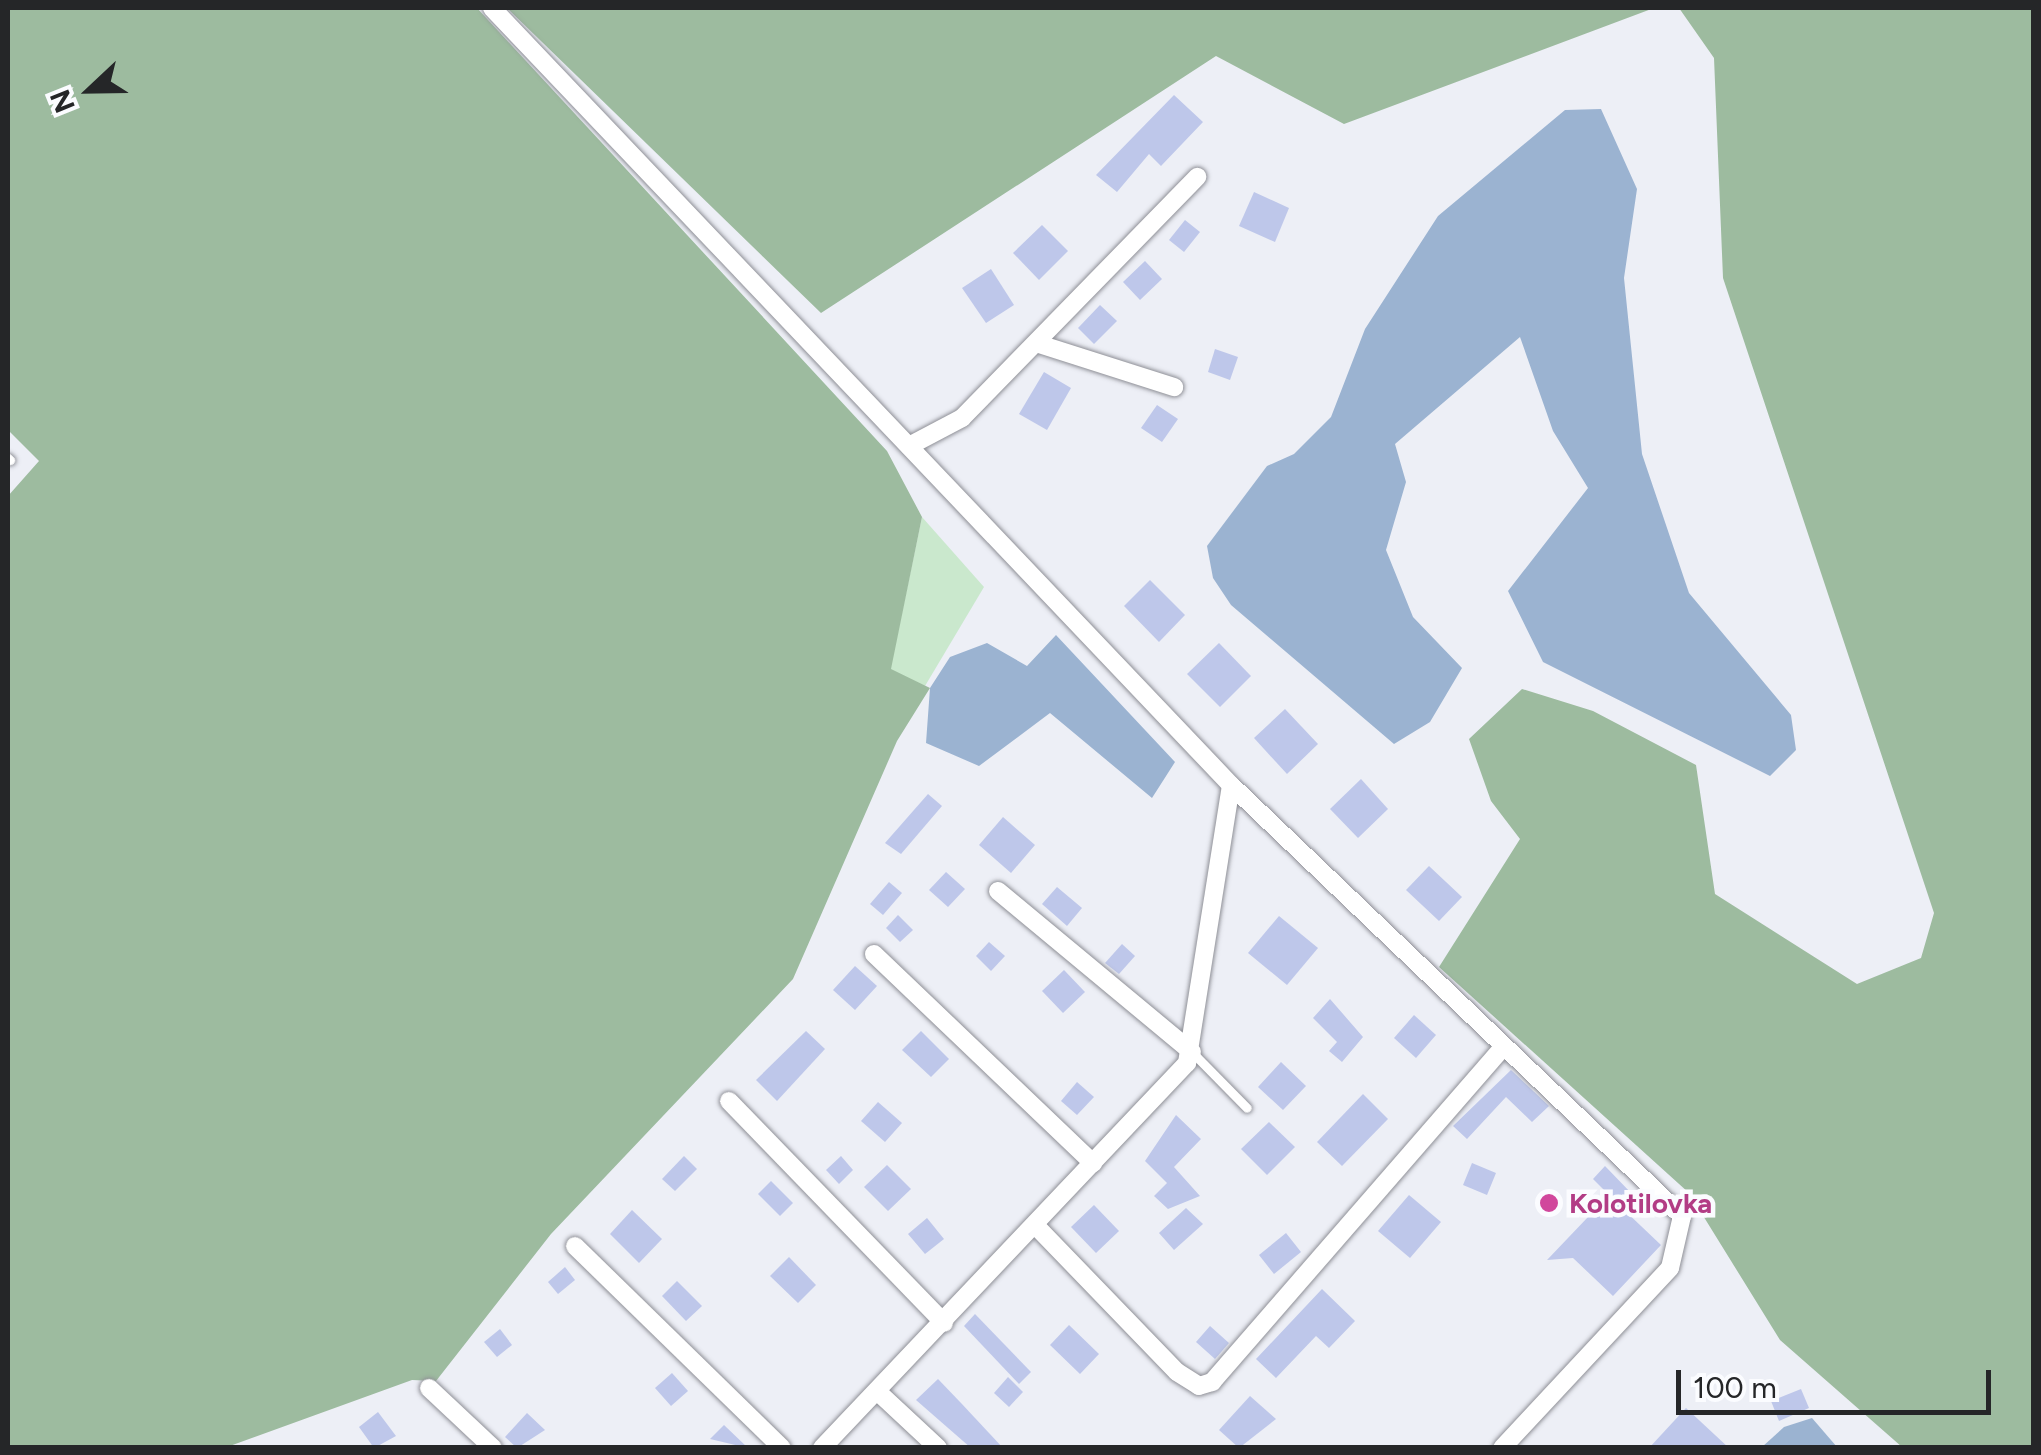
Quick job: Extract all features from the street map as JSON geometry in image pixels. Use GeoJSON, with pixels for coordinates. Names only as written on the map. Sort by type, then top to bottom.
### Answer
{"type":"FeatureCollection","features":[{"type":"Feature","properties":{"kind":"street"},"geometry":{"type":"LineString","coordinates":[[492,8],[1231,785],[1682,1216],[1670,1268],[1502,1448]]}},
{"type":"Feature","properties":{"kind":"street"},"geometry":{"type":"LineString","coordinates":[[909,446],[962,418],[1039,344],[1198,176]]}},
{"type":"Feature","properties":{"kind":"street"},"geometry":{"type":"LineString","coordinates":[[1039,344],[1174,386]]}},
{"type":"Feature","properties":{"kind":"street"},"geometry":{"type":"LineString","coordinates":[[822,1448],[1035,1226],[1192,1052],[1231,785]]}},
{"type":"Feature","properties":{"kind":"street"},"geometry":{"type":"LineString","coordinates":[[998,891],[1192,1052]]}},
{"type":"Feature","properties":{"kind":"street"},"geometry":{"type":"LineString","coordinates":[[874,954],[1093,1163]]}},
{"type":"Feature","properties":{"kind":"street"},"geometry":{"type":"LineString","coordinates":[[1035,1226],[1178,1372],[1199,1386],[1212,1382],[1502,1048]]}},
{"type":"Feature","properties":{"kind":"street"},"geometry":{"type":"LineString","coordinates":[[729,1101],[944,1322]]}},
{"type":"Feature","properties":{"kind":"street"},"geometry":{"type":"LineString","coordinates":[[575,1246],[782,1448]]}},
{"type":"Feature","properties":{"kind":"street"},"geometry":{"type":"LineString","coordinates":[[430,1388],[494,1448]]}},
{"type":"Feature","properties":{"kind":"street"},"geometry":{"type":"LineString","coordinates":[[878,1392],[938,1448]]}},
{"type":"Feature","properties":{"kind":"lane"},"geometry":{"type":"LineString","coordinates":[[1192,1052],[1247,1108]]}},
{"type":"Feature","properties":{"kind":"green space"},"geometry":{"type":"Polygon","coordinates":[[[8,8],[477,8],[887,451],[922,517],[891,669],[930,688],[897,741],[793,979],[551,1234],[436,1381],[412,1380],[227,1447],[8,1447],[8,496],[39,461],[8,430],[8,8]]]}},
{"type":"Feature","properties":{"kind":"green space"},"geometry":{"type":"Polygon","coordinates":[[[507,8],[1654,8],[1344,124],[1216,56],[821,313],[507,8]]]}},
{"type":"Feature","properties":{"kind":"green space"},"geometry":{"type":"Polygon","coordinates":[[[1679,8],[2033,8],[2033,1447],[1902,1447],[1780,1340],[1689,1193],[1439,967],[1520,839],[1491,801],[1469,739],[1522,689],[1593,711],[1696,765],[1715,894],[1857,984],[1921,958],[1934,913],[1723,278],[1714,58],[1679,8]]]}},
{"type":"Feature","properties":{"kind":"green space"},"geometry":{"type":"Polygon","coordinates":[[[922,517],[984,587],[925,686],[890,670],[922,517]]]}},
{"type":"Feature","properties":{"kind":"water"},"geometry":{"type":"Polygon","coordinates":[[[1601,109],[1637,189],[1624,278],[1642,454],[1689,593],[1791,715],[1796,750],[1770,776],[1543,662],[1508,591],[1588,488],[1553,431],[1520,337],[1395,444],[1406,482],[1386,550],[1413,617],[1462,668],[1430,722],[1394,744],[1231,605],[1213,578],[1207,546],[1267,466],[1294,454],[1331,417],[1365,329],[1438,216],[1565,110],[1601,109]]]}},
{"type":"Feature","properties":{"kind":"water"},"geometry":{"type":"Polygon","coordinates":[[[1056,635],[1175,762],[1152,798],[1050,713],[979,766],[926,743],[930,688],[950,657],[987,643],[1027,666],[1056,635]]]}},
{"type":"Feature","properties":{"kind":"water"},"geometry":{"type":"Polygon","coordinates":[[[1812,1418],[1837,1447],[1762,1447],[1784,1427],[1812,1418]]]}},
{"type":"Feature","properties":{"kind":"building"},"geometry":{"type":"Polygon","coordinates":[[[1174,95],[1203,122],[1161,166],[1149,154],[1117,192],[1096,175],[1174,95]]]}},
{"type":"Feature","properties":{"kind":"building"},"geometry":{"type":"Polygon","coordinates":[[[1254,192],[1289,208],[1275,242],[1239,226],[1254,192]]]}},
{"type":"Feature","properties":{"kind":"building"},"geometry":{"type":"Polygon","coordinates":[[[1185,220],[1200,232],[1184,252],[1169,240],[1185,220]]]}},
{"type":"Feature","properties":{"kind":"building"},"geometry":{"type":"Polygon","coordinates":[[[1042,225],[1068,251],[1039,280],[1013,253],[1042,225]]]}},
{"type":"Feature","properties":{"kind":"building"},"geometry":{"type":"Polygon","coordinates":[[[1145,261],[1162,279],[1140,300],[1123,282],[1145,261]]]}},
{"type":"Feature","properties":{"kind":"building"},"geometry":{"type":"Polygon","coordinates":[[[991,269],[1014,305],[986,323],[962,288],[991,269]]]}},
{"type":"Feature","properties":{"kind":"building"},"geometry":{"type":"Polygon","coordinates":[[[1100,305],[1117,321],[1094,344],[1078,328],[1100,305]]]}},
{"type":"Feature","properties":{"kind":"building"},"geometry":{"type":"Polygon","coordinates":[[[1215,349],[1238,357],[1230,380],[1208,372],[1215,349]]]}},
{"type":"Feature","properties":{"kind":"building"},"geometry":{"type":"Polygon","coordinates":[[[1044,372],[1071,388],[1047,430],[1019,414],[1044,372]]]}},
{"type":"Feature","properties":{"kind":"building"},"geometry":{"type":"Polygon","coordinates":[[[1157,405],[1178,419],[1162,442],[1141,428],[1157,405]]]}},
{"type":"Feature","properties":{"kind":"building"},"geometry":{"type":"Polygon","coordinates":[[[1150,580],[1185,615],[1159,642],[1124,606],[1150,580]]]}},
{"type":"Feature","properties":{"kind":"building"},"geometry":{"type":"Polygon","coordinates":[[[1219,643],[1251,676],[1220,707],[1187,674],[1219,643]]]}},
{"type":"Feature","properties":{"kind":"building"},"geometry":{"type":"Polygon","coordinates":[[[1285,709],[1318,744],[1287,774],[1254,738],[1285,709]]]}},
{"type":"Feature","properties":{"kind":"building"},"geometry":{"type":"Polygon","coordinates":[[[1361,779],[1388,809],[1358,838],[1330,809],[1361,779]]]}},
{"type":"Feature","properties":{"kind":"building"},"geometry":{"type":"Polygon","coordinates":[[[928,794],[942,806],[901,854],[885,843],[928,794]]]}},
{"type":"Feature","properties":{"kind":"building"},"geometry":{"type":"Polygon","coordinates":[[[1003,817],[1035,845],[1011,873],[979,845],[1003,817]]]}},
{"type":"Feature","properties":{"kind":"building"},"geometry":{"type":"Polygon","coordinates":[[[1429,866],[1462,897],[1439,921],[1406,890],[1429,866]]]}},
{"type":"Feature","properties":{"kind":"building"},"geometry":{"type":"Polygon","coordinates":[[[946,872],[965,889],[948,907],[929,890],[946,872]]]}},
{"type":"Feature","properties":{"kind":"building"},"geometry":{"type":"Polygon","coordinates":[[[889,882],[902,893],[883,915],[870,904],[889,882]]]}},
{"type":"Feature","properties":{"kind":"building"},"geometry":{"type":"Polygon","coordinates":[[[1057,887],[1082,908],[1067,926],[1042,904],[1057,887]]]}},
{"type":"Feature","properties":{"kind":"building"},"geometry":{"type":"Polygon","coordinates":[[[898,915],[913,930],[900,942],[886,928],[898,915]]]}},
{"type":"Feature","properties":{"kind":"building"},"geometry":{"type":"Polygon","coordinates":[[[1279,916],[1318,948],[1287,985],[1248,953],[1279,916]]]}},
{"type":"Feature","properties":{"kind":"building"},"geometry":{"type":"Polygon","coordinates":[[[989,942],[1005,956],[991,971],[976,956],[989,942]]]}},
{"type":"Feature","properties":{"kind":"building"},"geometry":{"type":"Polygon","coordinates":[[[1122,944],[1135,956],[1119,974],[1105,963],[1122,944]]]}},
{"type":"Feature","properties":{"kind":"building"},"geometry":{"type":"Polygon","coordinates":[[[855,966],[877,986],[855,1010],[833,990],[855,966]]]}},
{"type":"Feature","properties":{"kind":"building"},"geometry":{"type":"Polygon","coordinates":[[[1064,970],[1085,992],[1063,1013],[1042,991],[1064,970]]]}},
{"type":"Feature","properties":{"kind":"building"},"geometry":{"type":"Polygon","coordinates":[[[1330,999],[1363,1037],[1342,1062],[1329,1051],[1337,1042],[1313,1018],[1330,999]]]}},
{"type":"Feature","properties":{"kind":"building"},"geometry":{"type":"Polygon","coordinates":[[[1414,1015],[1436,1035],[1416,1058],[1394,1038],[1414,1015]]]}},
{"type":"Feature","properties":{"kind":"building"},"geometry":{"type":"Polygon","coordinates":[[[806,1031],[825,1049],[777,1101],[756,1080],[806,1031]]]}},
{"type":"Feature","properties":{"kind":"building"},"geometry":{"type":"Polygon","coordinates":[[[921,1031],[949,1059],[931,1077],[902,1050],[921,1031]]]}},
{"type":"Feature","properties":{"kind":"building"},"geometry":{"type":"Polygon","coordinates":[[[1281,1062],[1306,1086],[1283,1110],[1258,1087],[1281,1062]]]}},
{"type":"Feature","properties":{"kind":"building"},"geometry":{"type":"Polygon","coordinates":[[[1511,1070],[1549,1106],[1532,1122],[1506,1097],[1467,1139],[1453,1126],[1511,1070]]]}},
{"type":"Feature","properties":{"kind":"building"},"geometry":{"type":"Polygon","coordinates":[[[1077,1082],[1094,1097],[1077,1115],[1061,1101],[1077,1082]]]}},
{"type":"Feature","properties":{"kind":"building"},"geometry":{"type":"Polygon","coordinates":[[[1363,1094],[1388,1119],[1342,1166],[1317,1142],[1363,1094]]]}},
{"type":"Feature","properties":{"kind":"building"},"geometry":{"type":"Polygon","coordinates":[[[878,1102],[902,1123],[885,1142],[861,1121],[878,1102]]]}},
{"type":"Feature","properties":{"kind":"building"},"geometry":{"type":"Polygon","coordinates":[[[1176,1115],[1201,1139],[1174,1167],[1200,1196],[1168,1209],[1154,1196],[1167,1183],[1145,1161],[1176,1115]]]}},
{"type":"Feature","properties":{"kind":"building"},"geometry":{"type":"Polygon","coordinates":[[[1269,1122],[1295,1147],[1267,1175],[1241,1149],[1269,1122]]]}},
{"type":"Feature","properties":{"kind":"building"},"geometry":{"type":"Polygon","coordinates":[[[684,1156],[697,1169],[675,1191],[662,1179],[684,1156]]]}},
{"type":"Feature","properties":{"kind":"building"},"geometry":{"type":"Polygon","coordinates":[[[841,1156],[853,1170],[839,1184],[826,1170],[841,1156]]]}},
{"type":"Feature","properties":{"kind":"building"},"geometry":{"type":"Polygon","coordinates":[[[1472,1163],[1496,1173],[1487,1195],[1463,1185],[1472,1163]]]}},
{"type":"Feature","properties":{"kind":"building"},"geometry":{"type":"Polygon","coordinates":[[[887,1165],[911,1189],[888,1211],[864,1187],[887,1165]]]}},
{"type":"Feature","properties":{"kind":"building"},"geometry":{"type":"Polygon","coordinates":[[[1605,1166],[1633,1195],[1621,1207],[1661,1245],[1613,1296],[1573,1258],[1547,1260],[1609,1195],[1593,1179],[1605,1166]]]}},
{"type":"Feature","properties":{"kind":"building"},"geometry":{"type":"Polygon","coordinates":[[[771,1181],[793,1203],[780,1216],[758,1194],[771,1181]]]}},
{"type":"Feature","properties":{"kind":"building"},"geometry":{"type":"Polygon","coordinates":[[[1409,1195],[1441,1222],[1410,1258],[1378,1231],[1409,1195]]]}},
{"type":"Feature","properties":{"kind":"building"},"geometry":{"type":"Polygon","coordinates":[[[1094,1205],[1119,1231],[1096,1253],[1071,1227],[1094,1205]]]}},
{"type":"Feature","properties":{"kind":"building"},"geometry":{"type":"Polygon","coordinates":[[[1186,1208],[1203,1224],[1174,1250],[1159,1233],[1186,1208]]]}},
{"type":"Feature","properties":{"kind":"building"},"geometry":{"type":"Polygon","coordinates":[[[632,1210],[662,1239],[639,1263],[610,1234],[632,1210]]]}},
{"type":"Feature","properties":{"kind":"building"},"geometry":{"type":"Polygon","coordinates":[[[927,1218],[944,1239],[925,1254],[908,1234],[927,1218]]]}},
{"type":"Feature","properties":{"kind":"building"},"geometry":{"type":"Polygon","coordinates":[[[1286,1233],[1301,1252],[1274,1274],[1259,1255],[1286,1233]]]}},
{"type":"Feature","properties":{"kind":"building"},"geometry":{"type":"Polygon","coordinates":[[[789,1257],[816,1285],[798,1303],[770,1276],[789,1257]]]}},
{"type":"Feature","properties":{"kind":"building"},"geometry":{"type":"Polygon","coordinates":[[[565,1267],[575,1280],[558,1294],[548,1282],[565,1267]]]}},
{"type":"Feature","properties":{"kind":"building"},"geometry":{"type":"Polygon","coordinates":[[[677,1281],[702,1306],[686,1321],[662,1296],[677,1281]]]}},
{"type":"Feature","properties":{"kind":"building"},"geometry":{"type":"Polygon","coordinates":[[[1322,1289],[1355,1321],[1329,1348],[1316,1336],[1276,1378],[1256,1359],[1322,1289]]]}},
{"type":"Feature","properties":{"kind":"building"},"geometry":{"type":"Polygon","coordinates":[[[975,1314],[1031,1372],[1019,1384],[964,1326],[975,1314]]]}},
{"type":"Feature","properties":{"kind":"building"},"geometry":{"type":"Polygon","coordinates":[[[1069,1325],[1099,1354],[1080,1374],[1050,1345],[1069,1325]]]}},
{"type":"Feature","properties":{"kind":"building"},"geometry":{"type":"Polygon","coordinates":[[[1210,1326],[1229,1343],[1215,1359],[1196,1342],[1210,1326]]]}},
{"type":"Feature","properties":{"kind":"building"},"geometry":{"type":"Polygon","coordinates":[[[500,1329],[512,1345],[497,1357],[484,1342],[500,1329]]]}},
{"type":"Feature","properties":{"kind":"building"},"geometry":{"type":"Polygon","coordinates":[[[672,1373],[688,1391],[671,1406],[655,1388],[672,1373]]]}},
{"type":"Feature","properties":{"kind":"building"},"geometry":{"type":"Polygon","coordinates":[[[1008,1377],[1023,1392],[1009,1407],[994,1393],[1008,1377]]]}},
{"type":"Feature","properties":{"kind":"building"},"geometry":{"type":"Polygon","coordinates":[[[938,1379],[1003,1448],[971,1448],[916,1400],[938,1379]]]}},
{"type":"Feature","properties":{"kind":"building"},"geometry":{"type":"Polygon","coordinates":[[[1801,1389],[1809,1408],[1779,1421],[1771,1401],[1801,1389]]]}},
{"type":"Feature","properties":{"kind":"building"},"geometry":{"type":"Polygon","coordinates":[[[1250,1396],[1276,1419],[1239,1448],[1219,1430],[1250,1396]]]}},
{"type":"Feature","properties":{"kind":"building"},"geometry":{"type":"Polygon","coordinates":[[[1686,1408],[1729,1448],[1649,1448],[1686,1408]]]}},
{"type":"Feature","properties":{"kind":"building"},"geometry":{"type":"Polygon","coordinates":[[[378,1412],[396,1436],[374,1448],[359,1427],[378,1412]]]}},
{"type":"Feature","properties":{"kind":"building"},"geometry":{"type":"Polygon","coordinates":[[[527,1413],[545,1430],[517,1448],[505,1437],[527,1413]]]}},
{"type":"Feature","properties":{"kind":"building"},"geometry":{"type":"Polygon","coordinates":[[[724,1425],[748,1448],[710,1439],[724,1425]]]}},
{"type":"Feature","properties":{"kind":"place","name":"Kolotilovka"},"geometry":{"type":"Point","coordinates":[1549,1203]}}]}
